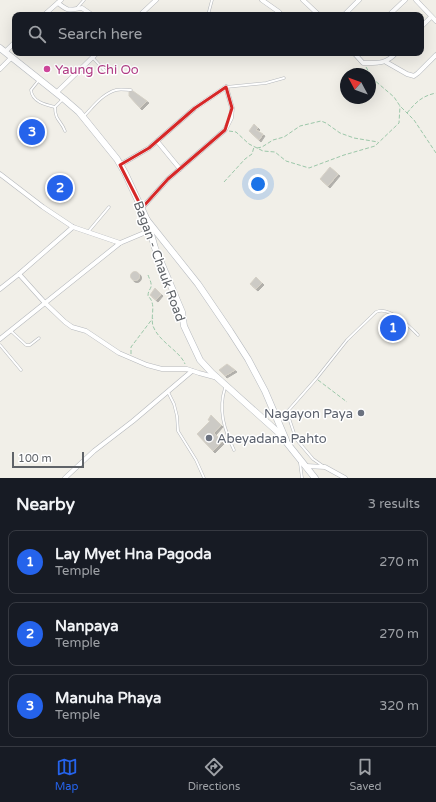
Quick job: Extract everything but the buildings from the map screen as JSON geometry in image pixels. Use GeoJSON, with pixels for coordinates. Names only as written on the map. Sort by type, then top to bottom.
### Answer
{"type":"FeatureCollection","features":[{"type":"Feature","properties":{"kind":"main road","name":"Bagan - Chauk Road"},"geometry":{"type":"LineString","coordinates":[[2,50],[64,99],[83,117],[120,165],[152,230],[154,248],[182,312],[184,326],[200,360],[267,422],[315,478]]}},
{"type":"Feature","properties":{"kind":"main road"},"geometry":{"type":"LineString","coordinates":[[152,230],[198,284],[248,359],[279,421],[287,444]]}},
{"type":"Feature","properties":{"kind":"street"},"geometry":{"type":"LineString","coordinates":[[143,12],[156,0]]}},
{"type":"Feature","properties":{"kind":"street"},"geometry":{"type":"LineString","coordinates":[[262,0],[279,12]]}},
{"type":"Feature","properties":{"kind":"street"},"geometry":{"type":"LineString","coordinates":[[303,0],[316,12]]}},
{"type":"Feature","properties":{"kind":"street"},"geometry":{"type":"LineString","coordinates":[[307,4],[311,0]]}},
{"type":"Feature","properties":{"kind":"street"},"geometry":{"type":"LineString","coordinates":[[347,12],[359,0]]}},
{"type":"Feature","properties":{"kind":"street"},"geometry":{"type":"LineString","coordinates":[[392,12],[405,0]]}},
{"type":"Feature","properties":{"kind":"street"},"geometry":{"type":"LineString","coordinates":[[418,1],[436,22]]}},
{"type":"Feature","properties":{"kind":"street"},"geometry":{"type":"LineString","coordinates":[[48,12],[60,2],[66,9],[75,10],[82,8],[88,12]]}},
{"type":"Feature","properties":{"kind":"street"},"geometry":{"type":"LineString","coordinates":[[424,24],[432,17]]}},
{"type":"Feature","properties":{"kind":"street"},"geometry":{"type":"LineString","coordinates":[[2,50],[12,44]]}},
{"type":"Feature","properties":{"kind":"street"},"geometry":{"type":"LineString","coordinates":[[386,62],[407,74],[414,76],[418,74],[436,55]]}},
{"type":"Feature","properties":{"kind":"street"},"geometry":{"type":"LineString","coordinates":[[357,56],[363,63],[386,62],[393,56]]}},
{"type":"Feature","properties":{"kind":"street"},"geometry":{"type":"LineString","coordinates":[[0,69],[12,57]]}},
{"type":"Feature","properties":{"kind":"street"},"geometry":{"type":"LineString","coordinates":[[56,93],[92,57]]}},
{"type":"Feature","properties":{"kind":"street"},"geometry":{"type":"LineString","coordinates":[[120,165],[135,157],[157,141],[195,108],[226,87],[232,108],[231,118],[225,130],[168,179],[142,208]]}},
{"type":"Feature","properties":{"kind":"street"},"geometry":{"type":"LineString","coordinates":[[157,141],[180,169]]}},
{"type":"Feature","properties":{"kind":"street"},"geometry":{"type":"LineString","coordinates":[[0,180],[2,175],[43,207],[73,227],[120,243]]}},
{"type":"Feature","properties":{"kind":"street"},"geometry":{"type":"LineString","coordinates":[[0,289],[73,227]]}},
{"type":"Feature","properties":{"kind":"street"},"geometry":{"type":"LineString","coordinates":[[0,339],[120,243],[152,230]]}},
{"type":"Feature","properties":{"kind":"street"},"geometry":{"type":"LineString","coordinates":[[19,274],[54,313],[72,327],[86,331],[119,353],[147,365],[162,369],[187,369],[217,377]]}},
{"type":"Feature","properties":{"kind":"street"},"geometry":{"type":"LineString","coordinates":[[65,478],[94,451],[192,371]]}},
{"type":"Feature","properties":{"kind":"street"},"geometry":{"type":"LineString","coordinates":[[305,466],[325,467],[345,478]]}},
{"type":"Feature","properties":{"kind":"lane"},"geometry":{"type":"LineString","coordinates":[[75,10],[84,0]]}},
{"type":"Feature","properties":{"kind":"lane"},"geometry":{"type":"LineString","coordinates":[[209,12],[212,0]]}},
{"type":"Feature","properties":{"kind":"lane"},"geometry":{"type":"LineString","coordinates":[[92,57],[105,71]]}},
{"type":"Feature","properties":{"kind":"lane"},"geometry":{"type":"LineString","coordinates":[[226,87],[266,84],[284,78]]}},
{"type":"Feature","properties":{"kind":"lane"},"geometry":{"type":"LineString","coordinates":[[39,80],[31,90],[32,96],[42,103],[56,107]]}},
{"type":"Feature","properties":{"kind":"lane"},"geometry":{"type":"LineString","coordinates":[[83,117],[108,94],[116,90],[131,90]]}},
{"type":"Feature","properties":{"kind":"lane"},"geometry":{"type":"LineString","coordinates":[[64,99],[56,107],[56,117],[65,131]]}},
{"type":"Feature","properties":{"kind":"lane"},"geometry":{"type":"LineString","coordinates":[[88,232],[109,207]]}},
{"type":"Feature","properties":{"kind":"lane"},"geometry":{"type":"LineString","coordinates":[[279,421],[316,379],[347,340],[379,310],[393,314],[408,325],[418,335]]}},
{"type":"Feature","properties":{"kind":"lane"},"geometry":{"type":"LineString","coordinates":[[10,330],[26,345],[30,345],[39,338]]}},
{"type":"Feature","properties":{"kind":"lane"},"geometry":{"type":"LineString","coordinates":[[0,345],[21,370]]}},
{"type":"Feature","properties":{"kind":"lane"},"geometry":{"type":"LineString","coordinates":[[226,385],[222,398],[222,417],[226,432],[234,450]]}},
{"type":"Feature","properties":{"kind":"lane"},"geometry":{"type":"LineString","coordinates":[[168,392],[174,404],[178,431],[196,460],[204,478]]}},
{"type":"Feature","properties":{"kind":"lane"},"geometry":{"type":"LineString","coordinates":[[287,412],[296,439],[313,459],[325,467]]}},
{"type":"Feature","properties":{"kind":"lane"},"geometry":{"type":"LineString","coordinates":[[300,459],[302,478]]}},
{"type":"Feature","properties":{"kind":"path"},"geometry":{"type":"LineString","coordinates":[[363,63],[373,79],[394,97],[400,106],[414,120],[436,153]]}},
{"type":"Feature","properties":{"kind":"path"},"geometry":{"type":"LineString","coordinates":[[407,113],[418,100],[436,93]]}},
{"type":"Feature","properties":{"kind":"path"},"geometry":{"type":"LineString","coordinates":[[225,130],[236,132],[249,144],[263,151],[275,152],[286,161],[309,168],[344,155],[375,146],[398,123],[400,106]]}},
{"type":"Feature","properties":{"kind":"path"},"geometry":{"type":"LineString","coordinates":[[255,147],[262,147],[273,140],[284,137],[300,126],[316,121],[326,123],[340,133],[378,142]]}},
{"type":"Feature","properties":{"kind":"path"},"geometry":{"type":"LineString","coordinates":[[224,182],[245,159],[252,154],[255,147]]}},
{"type":"Feature","properties":{"kind":"path"},"geometry":{"type":"LineString","coordinates":[[148,275],[151,287],[148,292],[148,296],[151,298],[153,318],[152,324],[156,332],[168,346],[183,358],[187,369]]}},
{"type":"Feature","properties":{"kind":"path"},"geometry":{"type":"LineString","coordinates":[[132,359],[131,347],[153,318]]}},
{"type":"Feature","properties":{"kind":"path"},"geometry":{"type":"LineString","coordinates":[[316,379],[347,402]]}},
{"type":"Feature","properties":{"kind":"highlighted area"},"geometry":{"type":"Polygon","coordinates":[[[226,87],[232,108],[225,130],[168,179],[142,208],[120,165],[149,148],[195,108],[226,87]]]}},
{"type":"Feature","properties":{"kind":"place","name":"Yaung Chi Oo"},"geometry":{"type":"Point","coordinates":[47,69]}},
{"type":"Feature","properties":{"kind":"place","name":"Manuha Phaya"},"geometry":{"type":"Point","coordinates":[32,132]}},
{"type":"Feature","properties":{"kind":"place","name":"Nanpaya"},"geometry":{"type":"Point","coordinates":[60,188]}},
{"type":"Feature","properties":{"kind":"place","name":"Lay Myet Hna Pagoda"},"geometry":{"type":"Point","coordinates":[393,328]}},
{"type":"Feature","properties":{"kind":"place","name":"Nagayon Paya"},"geometry":{"type":"Point","coordinates":[361,413]}},
{"type":"Feature","properties":{"kind":"place","name":"Abeyadana Pahto"},"geometry":{"type":"Point","coordinates":[209,438]}}]}
